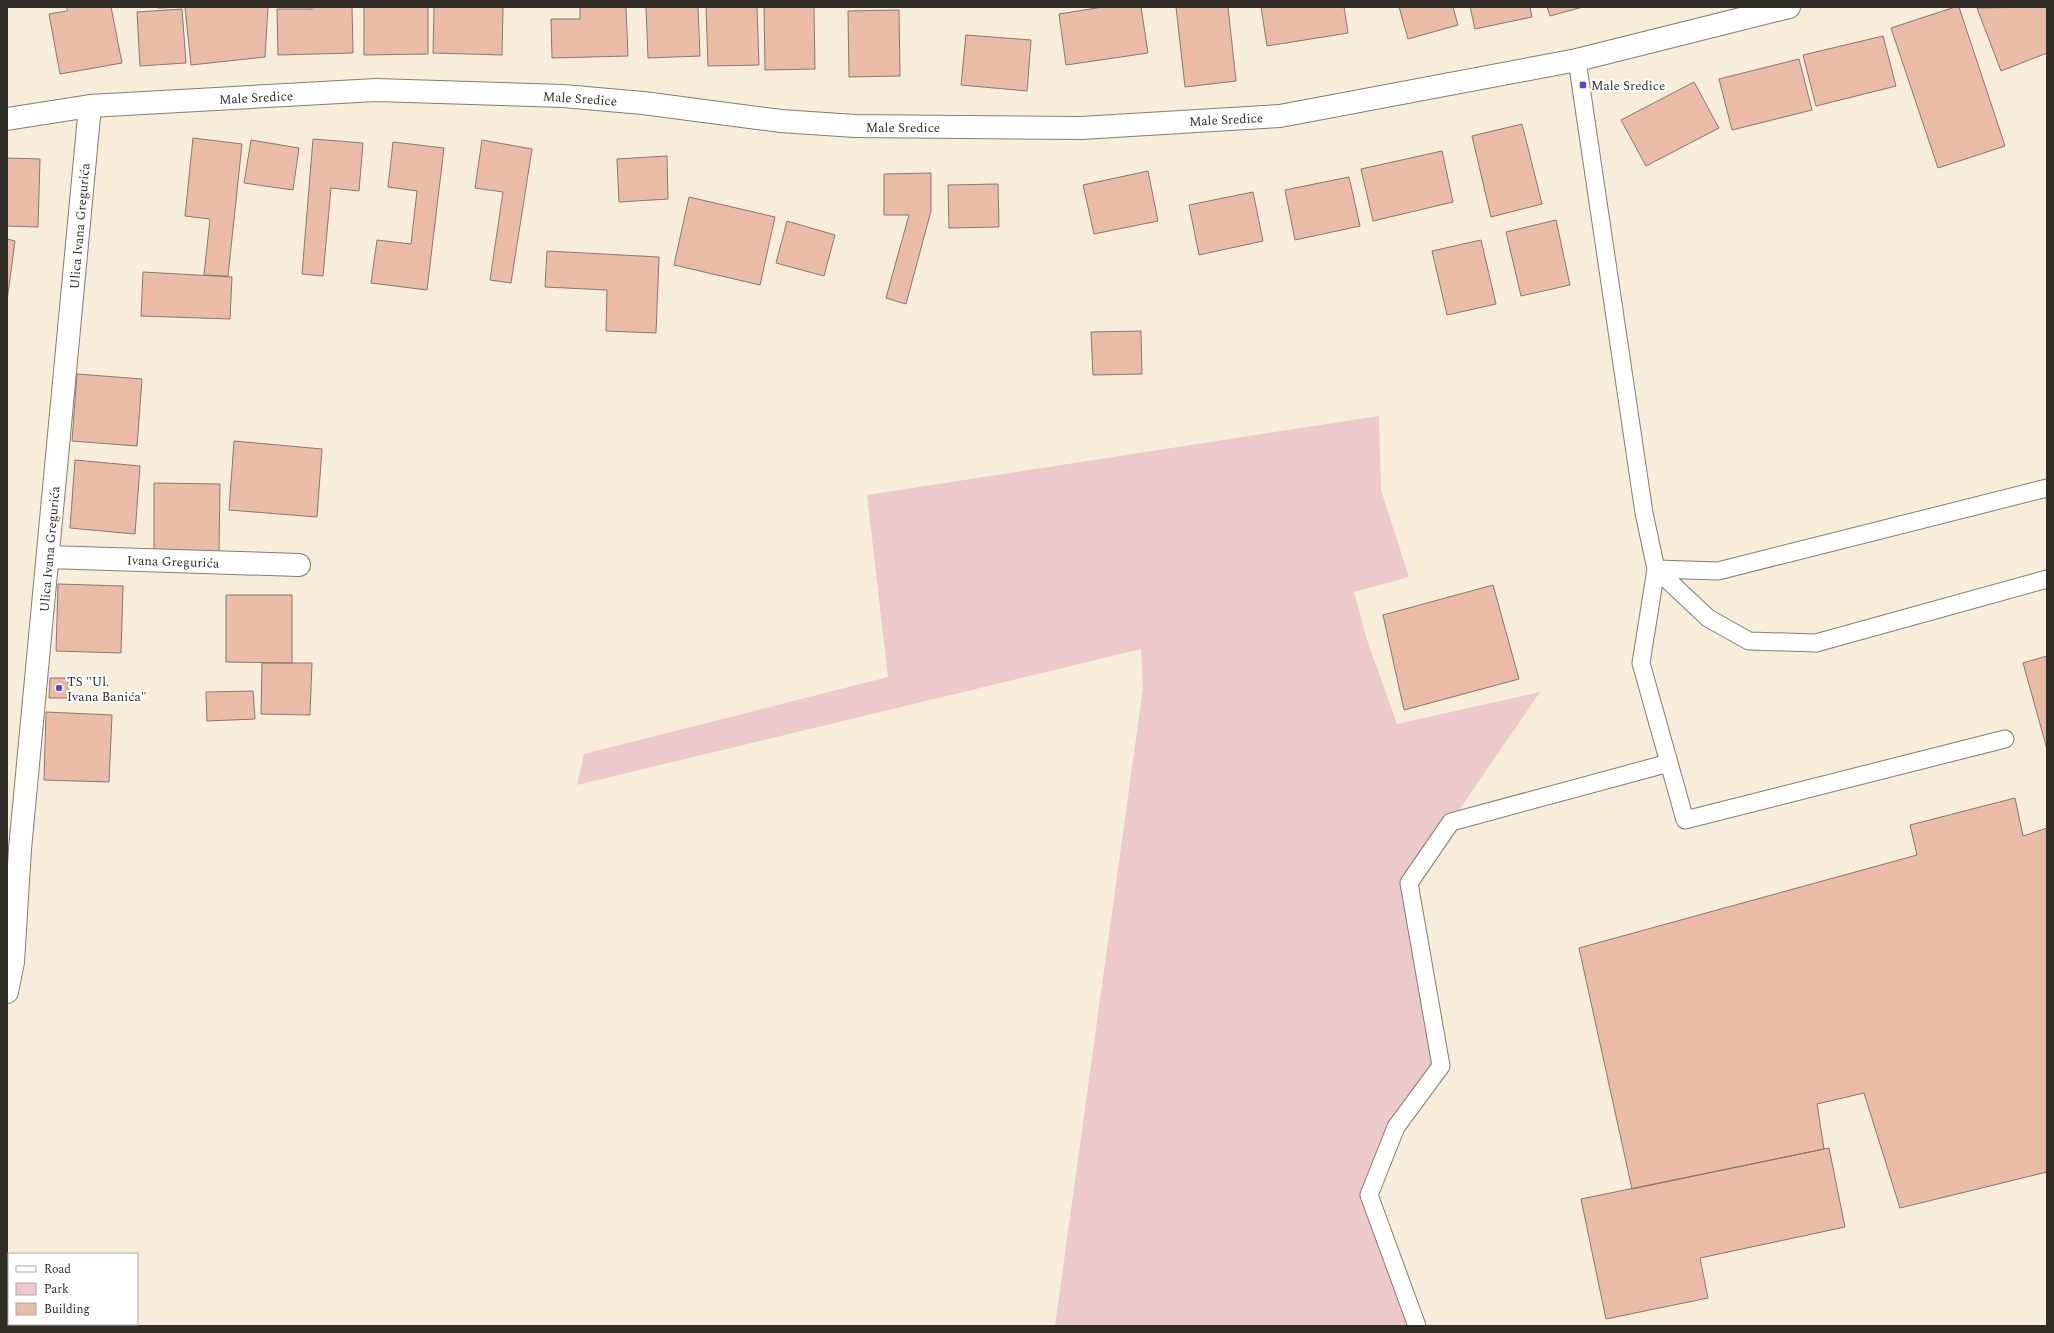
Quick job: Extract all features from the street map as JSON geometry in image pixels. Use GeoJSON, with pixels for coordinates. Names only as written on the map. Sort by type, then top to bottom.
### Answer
{"type":"FeatureCollection","features":[{"type":"Feature","properties":{"kind":"street","name":"Male Sredice"},"geometry":{"type":"LineString","coordinates":[[7,119],[90,106],[376,90],[564,96],[643,103],[781,120],[855,126],[1081,128],[1280,116],[1577,60],[1789,7]]}},
{"type":"Feature","properties":{"kind":"street","name":"Ulica Ivana Gregurića"},"geometry":{"type":"LineString","coordinates":[[7,992],[13,962],[20,849],[90,106]]}},
{"type":"Feature","properties":{"kind":"street","name":"Ivana Gregurića"},"geometry":{"type":"LineString","coordinates":[[48,557],[299,565]]}},
{"type":"Feature","properties":{"kind":"lane"},"geometry":{"type":"LineString","coordinates":[[1577,60],[1644,513],[1656,569],[1641,663],[1685,820],[2005,739]]}},
{"type":"Feature","properties":{"kind":"lane"},"geometry":{"type":"LineString","coordinates":[[1656,569],[1718,571],[2047,488]]}},
{"type":"Feature","properties":{"kind":"lane"},"geometry":{"type":"LineString","coordinates":[[1656,569],[1708,618],[1749,642],[1816,643],[2047,579]]}},
{"type":"Feature","properties":{"kind":"lane"},"geometry":{"type":"LineString","coordinates":[[1417,1326],[1369,1195],[1396,1127],[1440,1066],[1409,883],[1451,822],[1669,763]]}},
{"type":"Feature","properties":{"kind":"green space"},"geometry":{"type":"Polygon","coordinates":[[[1379,416],[1381,490],[1409,577],[1354,592],[1366,637],[1397,724],[1540,692],[1409,883],[1441,1066],[1396,1127],[1369,1195],[1418,1326],[1055,1326],[1143,688],[1141,649],[577,785],[584,754],[888,677],[867,495],[1379,416]]]}},
{"type":"Feature","properties":{"kind":"building"},"geometry":{"type":"Polygon","coordinates":[[[67,7],[111,7],[122,63],[60,74],[49,14],[67,11],[67,7]]]}},
{"type":"Feature","properties":{"kind":"building"},"geometry":{"type":"Polygon","coordinates":[[[158,7],[185,7],[158,8],[158,7]]]}},
{"type":"Feature","properties":{"kind":"building"},"geometry":{"type":"Polygon","coordinates":[[[185,7],[268,7],[265,57],[191,65],[185,7]]]}},
{"type":"Feature","properties":{"kind":"building"},"geometry":{"type":"Polygon","coordinates":[[[312,7],[352,7],[353,53],[278,55],[277,9],[312,9],[312,7]]]}},
{"type":"Feature","properties":{"kind":"building"},"geometry":{"type":"Polygon","coordinates":[[[364,7],[428,7],[428,54],[364,55],[364,7]]]}},
{"type":"Feature","properties":{"kind":"building"},"geometry":{"type":"Polygon","coordinates":[[[434,7],[503,7],[502,55],[433,53],[434,7]]]}},
{"type":"Feature","properties":{"kind":"building"},"geometry":{"type":"Polygon","coordinates":[[[580,7],[626,7],[628,56],[552,58],[551,19],[580,19],[580,7]]]}},
{"type":"Feature","properties":{"kind":"building"},"geometry":{"type":"Polygon","coordinates":[[[646,7],[698,7],[700,56],[648,58],[646,7]]]}},
{"type":"Feature","properties":{"kind":"building"},"geometry":{"type":"Polygon","coordinates":[[[706,7],[757,7],[759,65],[708,66],[706,7]]]}},
{"type":"Feature","properties":{"kind":"building"},"geometry":{"type":"Polygon","coordinates":[[[764,7],[814,7],[815,69],[765,70],[764,7]]]}},
{"type":"Feature","properties":{"kind":"building"},"geometry":{"type":"Polygon","coordinates":[[[1103,7],[1141,7],[1148,53],[1066,65],[1059,14],[1103,7]]]}},
{"type":"Feature","properties":{"kind":"building"},"geometry":{"type":"Polygon","coordinates":[[[1176,7],[1228,7],[1236,81],[1185,87],[1176,7]]]}},
{"type":"Feature","properties":{"kind":"building"},"geometry":{"type":"Polygon","coordinates":[[[1261,7],[1344,7],[1348,33],[1267,46],[1261,7]]]}},
{"type":"Feature","properties":{"kind":"building"},"geometry":{"type":"Polygon","coordinates":[[[1399,7],[1453,7],[1458,25],[1408,39],[1399,7]]]}},
{"type":"Feature","properties":{"kind":"building"},"geometry":{"type":"Polygon","coordinates":[[[1470,7],[1530,7],[1532,17],[1475,29],[1470,7]]]}},
{"type":"Feature","properties":{"kind":"building"},"geometry":{"type":"Polygon","coordinates":[[[1547,7],[1583,7],[1550,16],[1547,7]]]}},
{"type":"Feature","properties":{"kind":"building"},"geometry":{"type":"Polygon","coordinates":[[[1959,7],[2005,146],[1938,168],[1891,28],[1959,7]]]}},
{"type":"Feature","properties":{"kind":"building"},"geometry":{"type":"Polygon","coordinates":[[[2047,7],[2047,53],[2001,71],[1977,8],[2047,7]]]}},
{"type":"Feature","properties":{"kind":"building"},"geometry":{"type":"Polygon","coordinates":[[[182,9],[186,63],[140,66],[137,12],[182,9]]]}},
{"type":"Feature","properties":{"kind":"building"},"geometry":{"type":"Polygon","coordinates":[[[899,10],[900,76],[849,77],[848,11],[899,10]]]}},
{"type":"Feature","properties":{"kind":"building"},"geometry":{"type":"Polygon","coordinates":[[[966,35],[1031,40],[1027,91],[961,85],[966,35]]]}},
{"type":"Feature","properties":{"kind":"building"},"geometry":{"type":"Polygon","coordinates":[[[1883,36],[1896,86],[1816,106],[1803,55],[1883,36]]]}},
{"type":"Feature","properties":{"kind":"building"},"geometry":{"type":"Polygon","coordinates":[[[1799,59],[1812,110],[1732,130],[1719,79],[1799,59]]]}},
{"type":"Feature","properties":{"kind":"building"},"geometry":{"type":"Polygon","coordinates":[[[1694,82],[1719,128],[1646,166],[1621,120],[1694,82]]]}},
{"type":"Feature","properties":{"kind":"building"},"geometry":{"type":"Polygon","coordinates":[[[1522,124],[1542,204],[1491,217],[1472,136],[1522,124]]]}},
{"type":"Feature","properties":{"kind":"building"},"geometry":{"type":"Polygon","coordinates":[[[193,138],[242,144],[228,276],[204,275],[210,219],[185,216],[193,138]]]}},
{"type":"Feature","properties":{"kind":"building"},"geometry":{"type":"Polygon","coordinates":[[[313,139],[363,143],[359,191],[331,188],[323,276],[302,274],[313,139]]]}},
{"type":"Feature","properties":{"kind":"building"},"geometry":{"type":"Polygon","coordinates":[[[251,140],[299,148],[293,190],[244,183],[251,140]]]}},
{"type":"Feature","properties":{"kind":"building"},"geometry":{"type":"Polygon","coordinates":[[[482,140],[532,149],[511,283],[490,280],[503,192],[475,188],[482,140]]]}},
{"type":"Feature","properties":{"kind":"building"},"geometry":{"type":"Polygon","coordinates":[[[393,142],[444,148],[427,290],[371,283],[377,240],[411,244],[417,191],[388,187],[393,142]]]}},
{"type":"Feature","properties":{"kind":"building"},"geometry":{"type":"Polygon","coordinates":[[[1442,151],[1453,202],[1373,221],[1361,169],[1442,151]]]}},
{"type":"Feature","properties":{"kind":"building"},"geometry":{"type":"Polygon","coordinates":[[[667,156],[668,199],[619,202],[617,159],[667,156]]]}},
{"type":"Feature","properties":{"kind":"building"},"geometry":{"type":"Polygon","coordinates":[[[7,158],[40,159],[38,227],[7,226],[7,158]]]}},
{"type":"Feature","properties":{"kind":"building"},"geometry":{"type":"Polygon","coordinates":[[[1148,171],[1158,221],[1094,234],[1083,185],[1148,171]]]}},
{"type":"Feature","properties":{"kind":"building"},"geometry":{"type":"Polygon","coordinates":[[[931,173],[931,211],[906,304],[886,298],[909,215],[884,215],[884,174],[931,173]]]}},
{"type":"Feature","properties":{"kind":"building"},"geometry":{"type":"Polygon","coordinates":[[[1349,177],[1360,226],[1295,240],[1285,190],[1349,177]]]}},
{"type":"Feature","properties":{"kind":"building"},"geometry":{"type":"Polygon","coordinates":[[[998,184],[999,227],[949,228],[948,185],[998,184]]]}},
{"type":"Feature","properties":{"kind":"building"},"geometry":{"type":"Polygon","coordinates":[[[1253,192],[1263,241],[1199,255],[1189,205],[1253,192]]]}},
{"type":"Feature","properties":{"kind":"building"},"geometry":{"type":"Polygon","coordinates":[[[689,197],[775,217],[760,285],[674,265],[689,197]]]}},
{"type":"Feature","properties":{"kind":"building"},"geometry":{"type":"Polygon","coordinates":[[[1556,220],[1570,285],[1521,296],[1506,232],[1556,220]]]}},
{"type":"Feature","properties":{"kind":"building"},"geometry":{"type":"Polygon","coordinates":[[[787,221],[835,235],[824,276],[776,263],[787,221]]]}},
{"type":"Feature","properties":{"kind":"building"},"geometry":{"type":"Polygon","coordinates":[[[7,239],[15,241],[7,301],[7,239]]]}},
{"type":"Feature","properties":{"kind":"building"},"geometry":{"type":"Polygon","coordinates":[[[1481,240],[1496,304],[1447,315],[1432,251],[1481,240]]]}},
{"type":"Feature","properties":{"kind":"building"},"geometry":{"type":"Polygon","coordinates":[[[547,251],[659,257],[656,333],[606,331],[607,290],[545,287],[547,251]]]}},
{"type":"Feature","properties":{"kind":"building"},"geometry":{"type":"Polygon","coordinates":[[[143,272],[232,277],[230,319],[141,316],[143,272]]]}},
{"type":"Feature","properties":{"kind":"building"},"geometry":{"type":"Polygon","coordinates":[[[1141,331],[1142,374],[1093,375],[1091,332],[1141,331]]]}},
{"type":"Feature","properties":{"kind":"building"},"geometry":{"type":"Polygon","coordinates":[[[77,374],[142,379],[137,446],[72,441],[77,374]]]}},
{"type":"Feature","properties":{"kind":"building"},"geometry":{"type":"Polygon","coordinates":[[[234,441],[322,449],[317,517],[229,510],[234,441]]]}},
{"type":"Feature","properties":{"kind":"building"},"geometry":{"type":"Polygon","coordinates":[[[75,460],[140,466],[135,534],[70,528],[75,460]]]}},
{"type":"Feature","properties":{"kind":"building"},"geometry":{"type":"Polygon","coordinates":[[[154,483],[220,484],[219,552],[154,551],[154,483]]]}},
{"type":"Feature","properties":{"kind":"building"},"geometry":{"type":"Polygon","coordinates":[[[58,584],[123,586],[121,653],[56,651],[58,584]]]}},
{"type":"Feature","properties":{"kind":"building"},"geometry":{"type":"Polygon","coordinates":[[[1493,585],[1519,679],[1404,710],[1383,615],[1493,585]]]}},
{"type":"Feature","properties":{"kind":"building"},"geometry":{"type":"Polygon","coordinates":[[[226,595],[292,595],[292,663],[226,662],[226,595]]]}},
{"type":"Feature","properties":{"kind":"building"},"geometry":{"type":"Polygon","coordinates":[[[2047,656],[2047,749],[2023,663],[2047,656]]]}},
{"type":"Feature","properties":{"kind":"building"},"geometry":{"type":"Polygon","coordinates":[[[262,663],[312,663],[310,715],[261,714],[262,663]]]}},
{"type":"Feature","properties":{"kind":"building","name":"TS \"Ul. Ivana Banića\""},"geometry":{"type":"Polygon","coordinates":[[[50,678],[68,678],[68,698],[49,698],[50,678]]]}},
{"type":"Feature","properties":{"kind":"building"},"geometry":{"type":"Polygon","coordinates":[[[253,691],[255,719],[207,721],[206,692],[253,691]]]}},
{"type":"Feature","properties":{"kind":"building"},"geometry":{"type":"Polygon","coordinates":[[[46,712],[112,715],[109,782],[44,780],[46,712]]]}},
{"type":"Feature","properties":{"kind":"building"},"geometry":{"type":"Polygon","coordinates":[[[2015,798],[2023,836],[2047,828],[2047,1172],[1900,1208],[1864,1093],[1817,1104],[1824,1149],[1632,1189],[1579,948],[1917,855],[1910,825],[2015,798]]]}},
{"type":"Feature","properties":{"kind":"building"},"geometry":{"type":"Polygon","coordinates":[[[1829,1148],[1845,1227],[1700,1258],[1708,1298],[1606,1319],[1581,1199],[1829,1148]]]}},
{"type":"Feature","properties":{"kind":"place","name":"Male Sredice"},"geometry":{"type":"Point","coordinates":[1583,85]}},
{"type":"Feature","properties":{"kind":"place","name":"TS \"Ul. Ivana Banića\""},"geometry":{"type":"Point","coordinates":[59,688]}}]}
